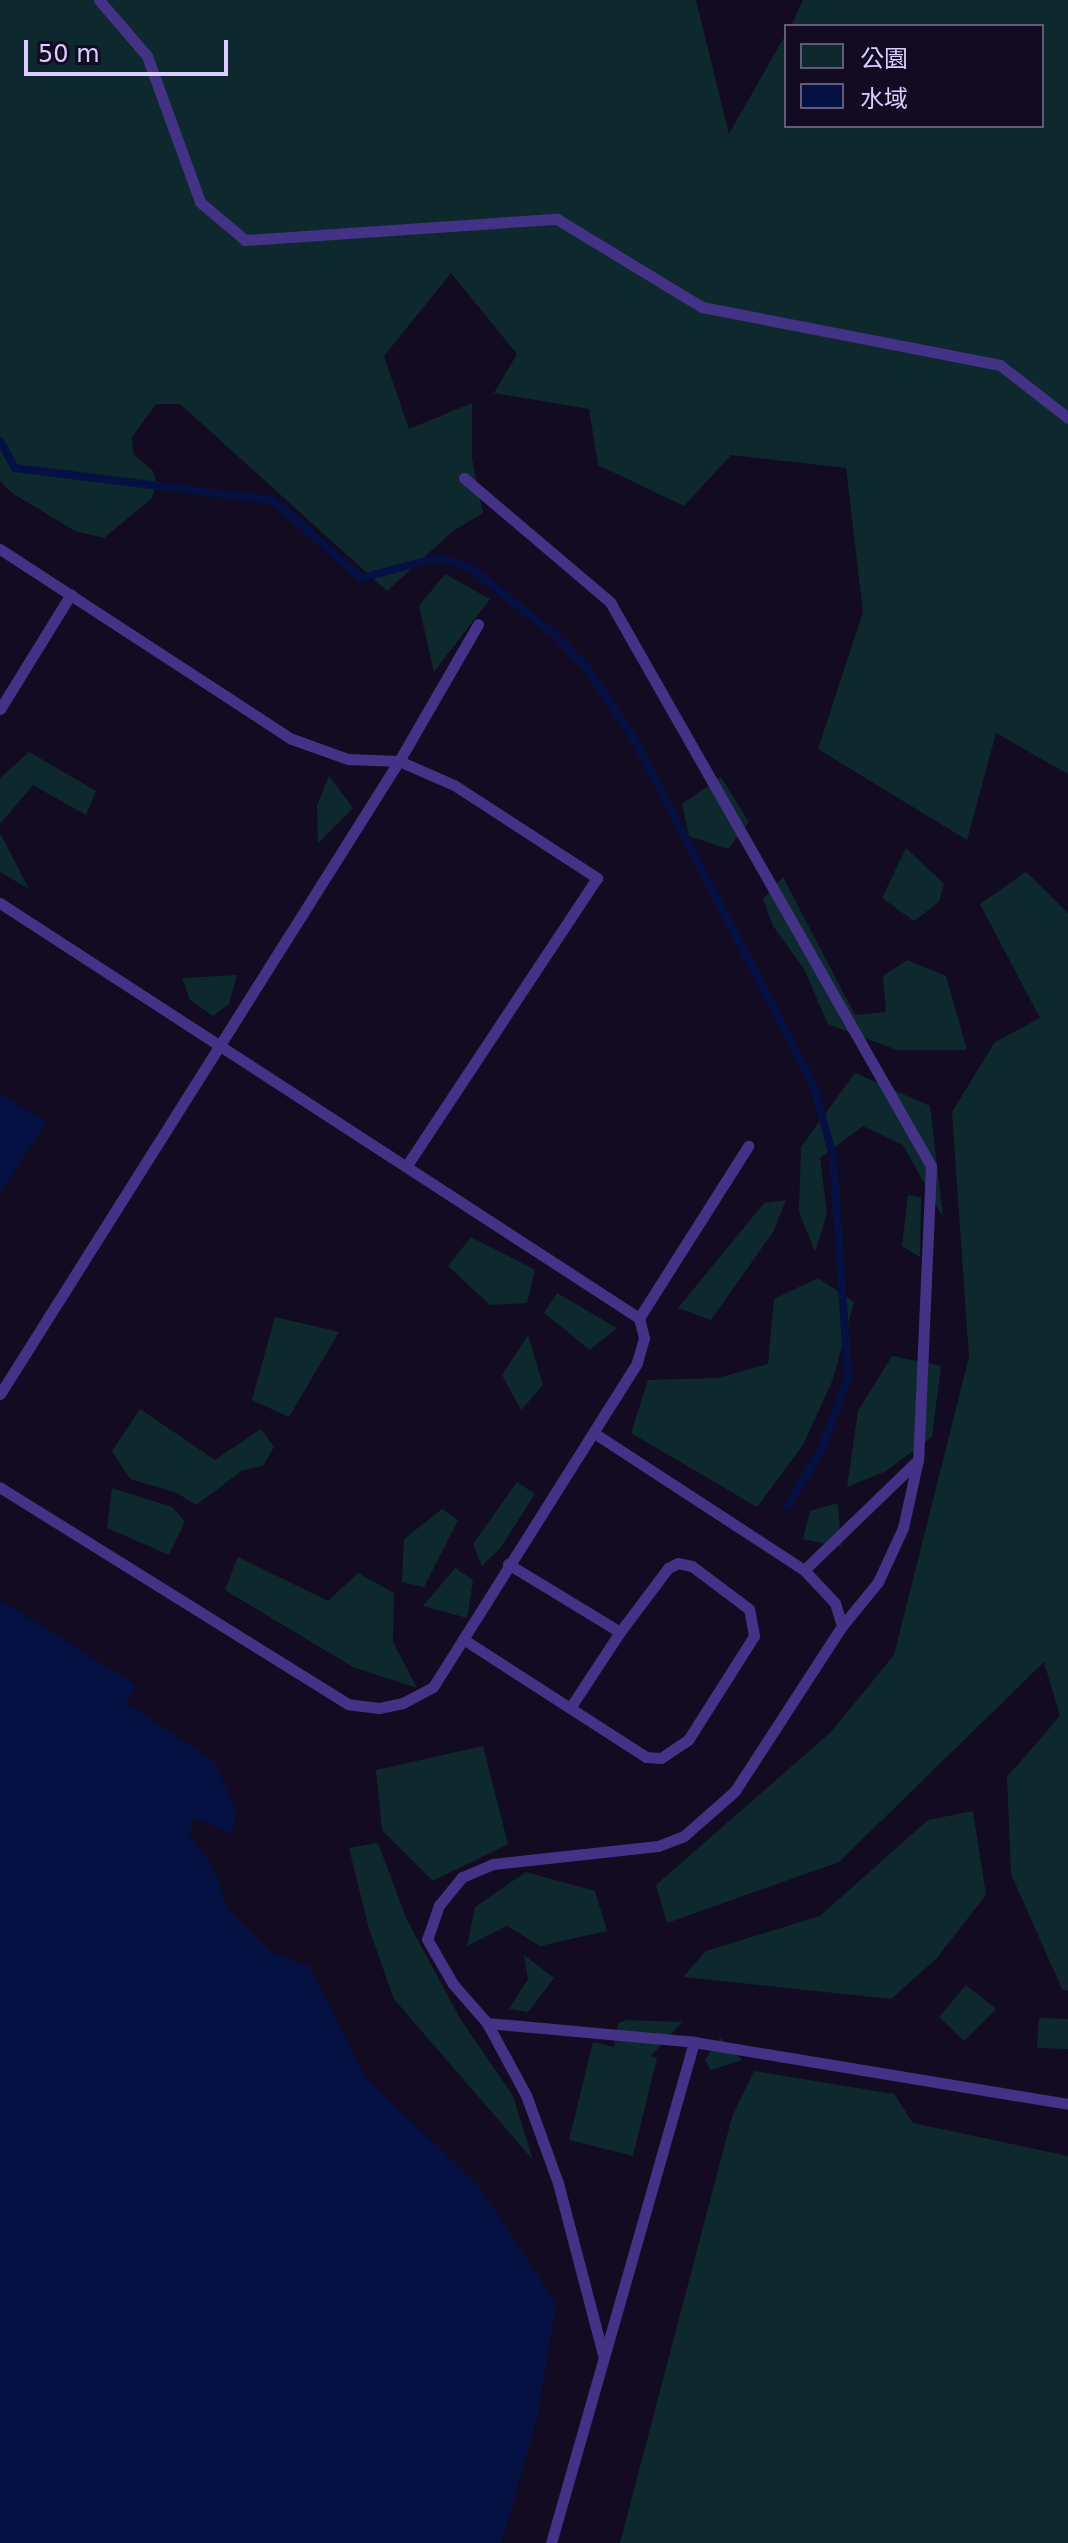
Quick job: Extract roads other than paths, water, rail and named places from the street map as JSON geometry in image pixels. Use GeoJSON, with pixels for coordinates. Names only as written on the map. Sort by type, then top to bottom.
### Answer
{"type":"FeatureCollection","features":[{"type":"Feature","properties":{"kind":"lane"},"geometry":{"type":"LineString","coordinates":[[99,0],[147,56],[200,202],[245,240],[557,219],[702,307],[1000,365],[1068,418]]}},
{"type":"Feature","properties":{"kind":"lane"},"geometry":{"type":"LineString","coordinates":[[464,478],[610,602],[931,1166],[918,1460],[903,1528],[878,1582],[842,1626],[735,1791],[684,1836],[628,1851],[493,1864],[462,1877],[439,1905],[427,1939],[453,1984],[487,2023],[526,2095],[558,2183],[603,2354]]}},
{"type":"Feature","properties":{"kind":"lane"},"geometry":{"type":"LineString","coordinates":[[0,549],[292,739],[348,759],[399,761],[454,785],[597,878],[407,1165]]}},
{"type":"Feature","properties":{"kind":"lane"},"geometry":{"type":"LineString","coordinates":[[0,709],[71,594]]}},
{"type":"Feature","properties":{"kind":"lane"},"geometry":{"type":"LineString","coordinates":[[0,1394],[223,1046],[399,761],[478,624]]}},
{"type":"Feature","properties":{"kind":"lane"},"geometry":{"type":"LineString","coordinates":[[0,903],[639,1318],[644,1338],[637,1363],[433,1687],[379,1708],[348,1704],[0,1487]]}},
{"type":"Feature","properties":{"kind":"lane"},"geometry":{"type":"LineString","coordinates":[[639,1318],[748,1146]]}},
{"type":"Feature","properties":{"kind":"lane"},"geometry":{"type":"LineString","coordinates":[[594,1433],[804,1570],[835,1603],[842,1626]]}},
{"type":"Feature","properties":{"kind":"lane"},"geometry":{"type":"LineString","coordinates":[[804,1570],[918,1460]]}},
{"type":"Feature","properties":{"kind":"lane"},"geometry":{"type":"LineString","coordinates":[[463,1639],[570,1708],[646,1757],[673,1754],[688,1740],[754,1636],[755,1622],[737,1595],[692,1566],[678,1563],[658,1579],[570,1708]]}},
{"type":"Feature","properties":{"kind":"lane"},"geometry":{"type":"LineString","coordinates":[[508,1564],[620,1632]]}},
{"type":"Feature","properties":{"kind":"lane"},"geometry":{"type":"LineString","coordinates":[[487,2023],[694,2042],[1068,2104]]}},
{"type":"Feature","properties":{"kind":"lane"},"geometry":{"type":"LineString","coordinates":[[551,2543],[694,2042]]}},
{"type":"Feature","properties":{"kind":"water"},"geometry":{"type":"Polygon","coordinates":[[[0,1093],[46,1122],[0,1194],[0,1093]]]}},
{"type":"Feature","properties":{"kind":"water"},"geometry":{"type":"Polygon","coordinates":[[[0,1600],[136,1685],[126,1703],[215,1763],[236,1811],[232,1834],[194,1818],[189,1835],[213,1868],[229,1911],[270,1952],[309,1966],[365,2077],[479,2186],[556,2304],[537,2419],[501,2543],[0,2543],[0,1600]]]}},
{"type":"Feature","properties":{"kind":"waterway"},"geometry":{"type":"LineString","coordinates":[[0,441],[15,468],[273,500],[361,578],[438,558],[470,568],[555,635],[587,668],[630,732],[813,1084],[833,1156],[848,1377],[822,1448],[788,1506]]}}]}
